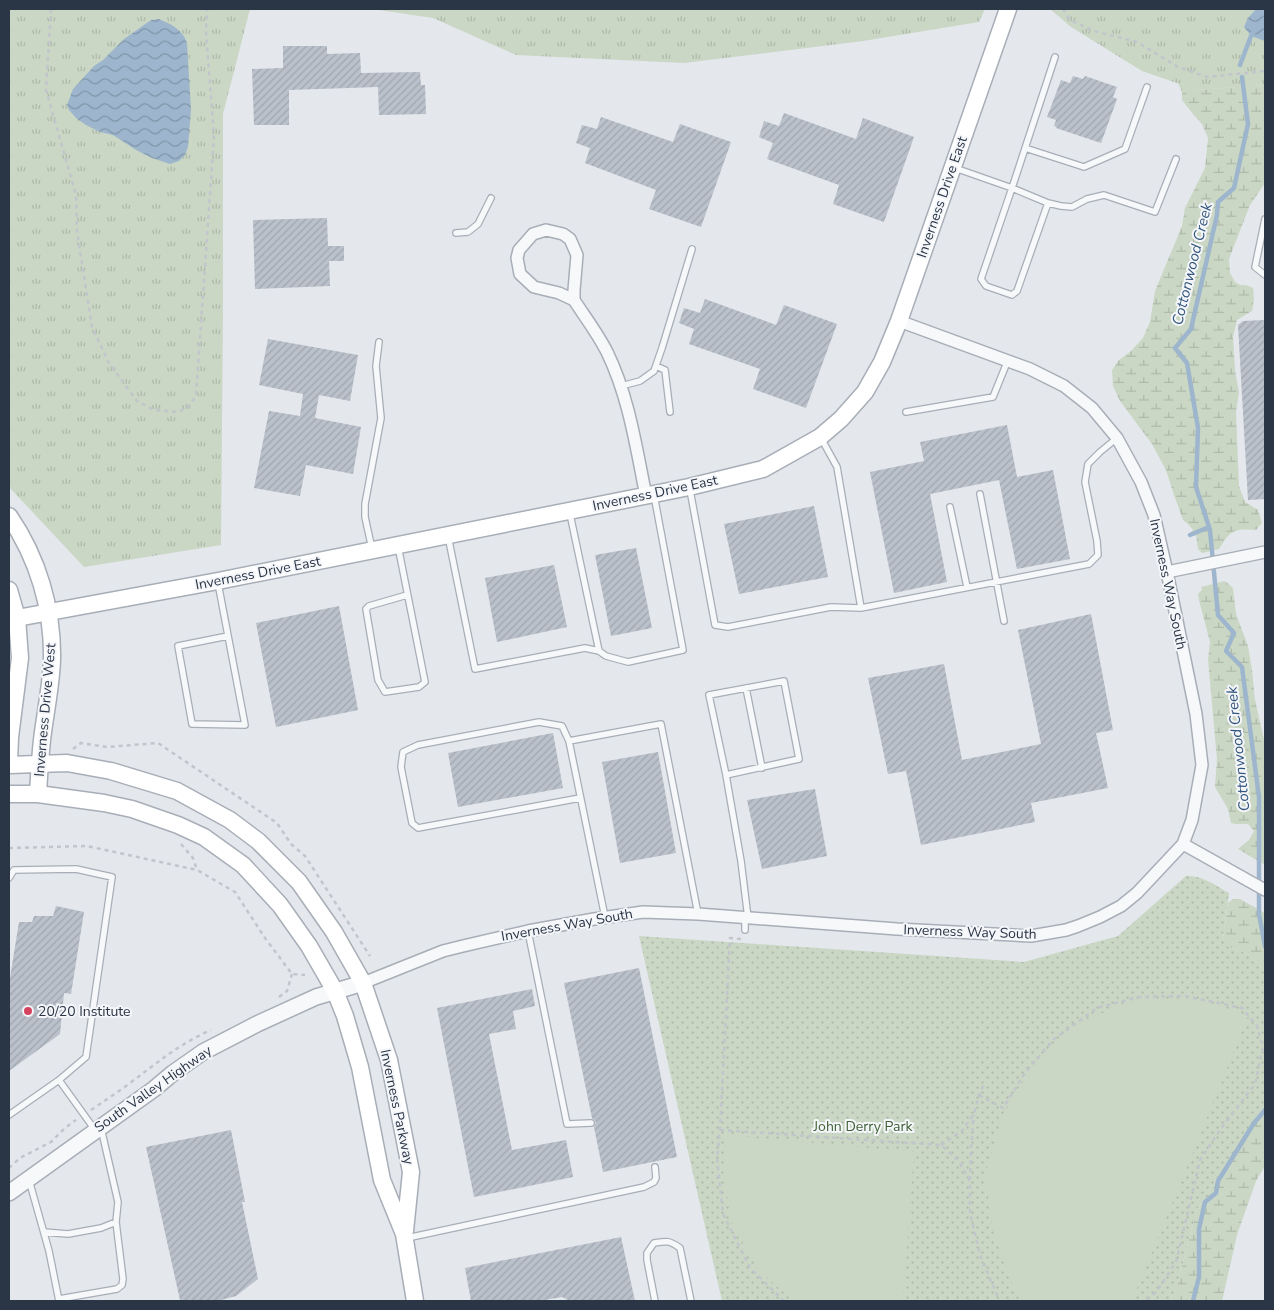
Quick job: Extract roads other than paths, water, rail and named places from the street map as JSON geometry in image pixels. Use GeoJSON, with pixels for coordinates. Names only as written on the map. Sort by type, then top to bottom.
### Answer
{"type":"FeatureCollection","features":[{"type":"Feature","properties":{"kind":"main road","name":"Inverness Drive East"},"geometry":{"type":"LineString","coordinates":[[17,618],[218,581],[689,488],[763,469],[820,437],[841,419],[864,392],[882,362],[899,320],[1008,9]]}},
{"type":"Feature","properties":{"kind":"main road","name":"Inverness Drive West"},"geometry":{"type":"LineString","coordinates":[[9,516],[21,534],[43,586],[49,612],[52,659],[38,794]]}},
{"type":"Feature","properties":{"kind":"main road"},"geometry":{"type":"LineString","coordinates":[[9,590],[17,618],[20,658],[9,763]]}},
{"type":"Feature","properties":{"kind":"main road","name":"Inverness Parkway"},"geometry":{"type":"LineString","coordinates":[[9,763],[67,763],[111,771],[177,791],[230,820],[258,840],[299,882],[334,932],[363,983],[389,1060],[411,1172],[405,1236]]}},
{"type":"Feature","properties":{"kind":"main road","name":"Inverness Parkway"},"geometry":{"type":"LineString","coordinates":[[9,792],[78,799],[132,809],[178,825],[204,837],[243,865],[280,904],[309,946],[335,991],[345,1016],[360,1067],[382,1180],[405,1236],[415,1301]]}},
{"type":"Feature","properties":{"kind":"street"},"geometry":{"type":"LineString","coordinates":[[574,300],[559,293],[534,287],[520,274],[517,258],[519,250],[533,234],[546,230],[563,234],[570,240],[577,255],[574,300],[606,351],[621,386],[650,495]]}},
{"type":"Feature","properties":{"kind":"street","name":"Inverness Way South"},"geometry":{"type":"LineString","coordinates":[[363,983],[443,951],[528,931],[643,912],[698,914],[746,922],[1042,935],[1078,926],[1121,906],[1137,893],[1183,844],[1192,820],[1202,765],[1196,714],[1167,572],[1150,504],[1136,471],[1117,438],[1092,408],[1064,386],[1008,360],[899,320]]}},
{"type":"Feature","properties":{"kind":"street"},"geometry":{"type":"LineString","coordinates":[[1167,572],[1265,552]]}},
{"type":"Feature","properties":{"kind":"street"},"geometry":{"type":"LineString","coordinates":[[1183,844],[1265,890]]}},
{"type":"Feature","properties":{"kind":"street","name":"South Valley Highway"},"geometry":{"type":"LineString","coordinates":[[9,1193],[203,1052],[257,1024],[316,997],[363,983]]}},
{"type":"Feature","properties":{"kind":"lane"},"geometry":{"type":"LineString","coordinates":[[1048,202],[1017,291],[1012,295],[986,286],[981,279],[1055,57]]}},
{"type":"Feature","properties":{"kind":"lane"},"geometry":{"type":"LineString","coordinates":[[1025,148],[1084,167],[1125,149],[1147,87]]}},
{"type":"Feature","properties":{"kind":"lane"},"geometry":{"type":"LineString","coordinates":[[953,168],[1062,206],[1072,207],[1087,199],[1104,195],[1155,212],[1176,158]]}},
{"type":"Feature","properties":{"kind":"lane"},"geometry":{"type":"LineString","coordinates":[[456,233],[468,232],[478,224],[491,198]]}},
{"type":"Feature","properties":{"kind":"lane"},"geometry":{"type":"LineString","coordinates":[[1265,219],[1255,268],[1265,275]]}},
{"type":"Feature","properties":{"kind":"lane"},"geometry":{"type":"LineString","coordinates":[[621,386],[640,380],[654,371],[692,249]]}},
{"type":"Feature","properties":{"kind":"lane"},"geometry":{"type":"LineString","coordinates":[[373,551],[365,517],[365,504],[381,418],[376,366],[380,342]]}},
{"type":"Feature","properties":{"kind":"lane"},"geometry":{"type":"LineString","coordinates":[[906,412],[993,398],[1008,360]]}},
{"type":"Feature","properties":{"kind":"lane"},"geometry":{"type":"LineString","coordinates":[[656,366],[665,370],[670,412]]}},
{"type":"Feature","properties":{"kind":"lane"},"geometry":{"type":"LineString","coordinates":[[820,437],[837,467],[861,608]]}},
{"type":"Feature","properties":{"kind":"lane"},"geometry":{"type":"LineString","coordinates":[[689,488],[715,625],[728,627],[831,607],[861,608],[1089,564],[1098,555],[1086,482],[1088,464],[1117,438]]}},
{"type":"Feature","properties":{"kind":"lane"},"geometry":{"type":"LineString","coordinates":[[980,494],[1004,621]]}},
{"type":"Feature","properties":{"kind":"lane"},"geometry":{"type":"LineString","coordinates":[[448,536],[475,669],[585,648],[628,662],[683,650],[650,495]]}},
{"type":"Feature","properties":{"kind":"lane"},"geometry":{"type":"LineString","coordinates":[[950,507],[967,587]]}},
{"type":"Feature","properties":{"kind":"lane"},"geometry":{"type":"LineString","coordinates":[[570,512],[599,651]]}},
{"type":"Feature","properties":{"kind":"lane"},"geometry":{"type":"LineString","coordinates":[[398,546],[425,682],[419,687],[385,692],[378,680],[366,609],[369,606],[407,595]]}},
{"type":"Feature","properties":{"kind":"lane"},"geometry":{"type":"LineString","coordinates":[[218,581],[245,725],[192,724],[178,646],[228,636]]}},
{"type":"Feature","properties":{"kind":"lane"},"geometry":{"type":"LineString","coordinates":[[726,774],[799,759],[784,681],[709,695],[726,774],[741,861],[746,922]]}},
{"type":"Feature","properties":{"kind":"lane"},"geometry":{"type":"LineString","coordinates":[[746,688],[762,768]]}},
{"type":"Feature","properties":{"kind":"lane"},"geometry":{"type":"LineString","coordinates":[[580,798],[418,828],[412,823],[401,767],[402,752],[418,745],[539,722],[562,726],[569,741],[605,918]]}},
{"type":"Feature","properties":{"kind":"lane"},"geometry":{"type":"LineString","coordinates":[[569,741],[661,724],[698,914]]}},
{"type":"Feature","properties":{"kind":"lane"},"geometry":{"type":"LineString","coordinates":[[9,878],[14,870],[76,869],[112,876],[86,1057],[59,1080],[9,1115]]}},
{"type":"Feature","properties":{"kind":"lane"},"geometry":{"type":"LineString","coordinates":[[528,931],[567,1124],[590,1123]]}},
{"type":"Feature","properties":{"kind":"lane"},"geometry":{"type":"LineString","coordinates":[[28,1178],[49,1251],[59,1300],[117,1289],[122,1285],[123,1279],[116,1222],[118,1202],[98,1128],[59,1080]]}},
{"type":"Feature","properties":{"kind":"lane"},"geometry":{"type":"LineString","coordinates":[[405,1236],[644,1187],[654,1182],[656,1178],[655,1167]]}},
{"type":"Feature","properties":{"kind":"lane"},"geometry":{"type":"LineString","coordinates":[[44,1232],[68,1234],[101,1228],[116,1222]]}},
{"type":"Feature","properties":{"kind":"lane"},"geometry":{"type":"LineString","coordinates":[[655,1301],[647,1253],[654,1244],[668,1241],[680,1248],[691,1301]]}},
{"type":"Feature","properties":{"kind":"water"},"geometry":{"type":"Polygon","coordinates":[[[1256,9],[1265,9],[1265,41],[1251,36],[1244,27],[1248,18],[1256,9]]]}},
{"type":"Feature","properties":{"kind":"water"},"geometry":{"type":"Polygon","coordinates":[[[159,19],[180,31],[187,43],[191,110],[188,147],[185,155],[179,161],[170,164],[136,150],[113,135],[100,132],[86,125],[76,118],[67,105],[73,89],[94,66],[103,60],[124,39],[151,20],[159,19]]]}},
{"type":"Feature","properties":{"kind":"waterway","name":"Cottonwood Creek"},"geometry":{"type":"LineString","coordinates":[[1240,65],[1254,31]]}},
{"type":"Feature","properties":{"kind":"waterway","name":"Cottonwood Creek"},"geometry":{"type":"LineString","coordinates":[[1242,77],[1248,124],[1234,188],[1218,202],[1217,215],[1191,329],[1175,348],[1187,363],[1198,428],[1196,487],[1210,530],[1218,615],[1234,633],[1226,651],[1242,667],[1259,797],[1259,914],[1265,946]]}},
{"type":"Feature","properties":{"kind":"waterway"},"geometry":{"type":"LineString","coordinates":[[1190,535],[1209,527]]}},
{"type":"Feature","properties":{"kind":"waterway","name":"Cottonwood Creek"},"geometry":{"type":"LineString","coordinates":[[1193,1301],[1199,1277],[1199,1229],[1205,1202],[1216,1193],[1218,1181],[1254,1123],[1265,1110]]}},
{"type":"Feature","properties":{"kind":"place","name":"20/20 Institute"},"geometry":{"type":"Point","coordinates":[28,1011]}},
{"type":"Feature","properties":{"kind":"park label","name":"John Derry Park"},"geometry":{"type":"Point","coordinates":[863,1126]}}]}
